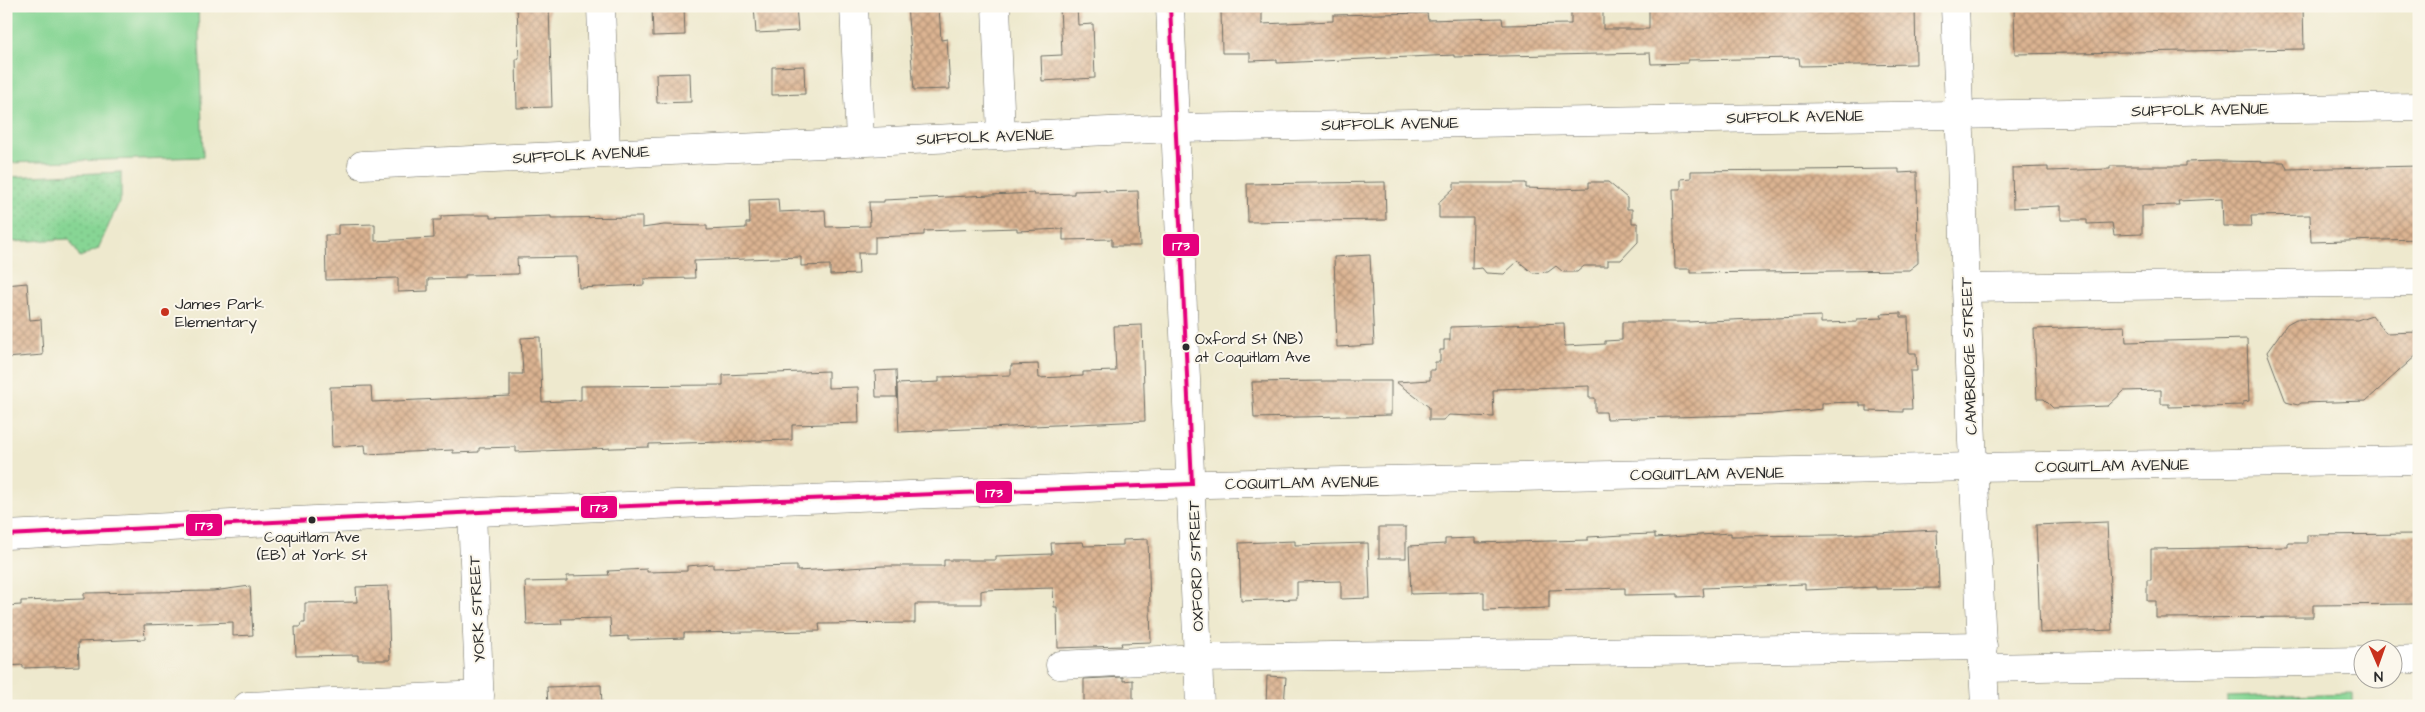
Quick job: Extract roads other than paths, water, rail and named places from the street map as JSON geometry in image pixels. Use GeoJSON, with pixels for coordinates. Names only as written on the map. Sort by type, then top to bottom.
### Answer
{"type":"FeatureCollection","features":[{"type":"Feature","properties":{"kind":"street"},"geometry":{"type":"LineString","coordinates":[[601,6],[606,152]]}},
{"type":"Feature","properties":{"kind":"street"},"geometry":{"type":"LineString","coordinates":[[854,6],[860,141]]}},
{"type":"Feature","properties":{"kind":"street"},"geometry":{"type":"LineString","coordinates":[[996,6],[1001,135]]}},
{"type":"Feature","properties":{"kind":"street","name":"OXFORD STREET"},"geometry":{"type":"LineString","coordinates":[[1170,6],[1192,484],[1200,706]]}},
{"type":"Feature","properties":{"kind":"street","name":"CAMBRIDGE STREET"},"geometry":{"type":"LineString","coordinates":[[1955,6],[1973,467],[1985,706]]}},
{"type":"Feature","properties":{"kind":"street","name":"SUFFOLK AVENUE"},"geometry":{"type":"LineString","coordinates":[[362,165],[606,152],[1175,128],[1959,113],[2419,107]]}},
{"type":"Feature","properties":{"kind":"street"},"geometry":{"type":"LineString","coordinates":[[1966,288],[2419,282]]}},
{"type":"Feature","properties":{"kind":"street","name":"COQUITLAM AVENUE"},"geometry":{"type":"LineString","coordinates":[[6,534],[1192,484],[1973,467],[2419,460]]}},
{"type":"Feature","properties":{"kind":"street","name":"YORK STREET"},"geometry":{"type":"LineString","coordinates":[[472,513],[480,700]]}},
{"type":"Feature","properties":{"kind":"street"},"geometry":{"type":"LineString","coordinates":[[1060,665],[1199,658],[1983,657],[2352,660]]}},
{"type":"Feature","properties":{"kind":"street"},"geometry":{"type":"LineString","coordinates":[[2402,660],[2419,659]]}},
{"type":"Feature","properties":{"kind":"street"},"geometry":{"type":"LineString","coordinates":[[246,706],[480,700]]}},
{"type":"Feature","properties":{"kind":"place","name":"James Park Elementary"},"geometry":{"type":"Point","coordinates":[165,312]}},
{"type":"Feature","properties":{"kind":"place","name":"Oxford St (NB) at Coquitlam Ave"},"geometry":{"type":"Point","coordinates":[1186,347]}},
{"type":"Feature","properties":{"kind":"place","name":"Coquitlam Ave (EB) at York St"},"geometry":{"type":"Point","coordinates":[312,520]}}]}
